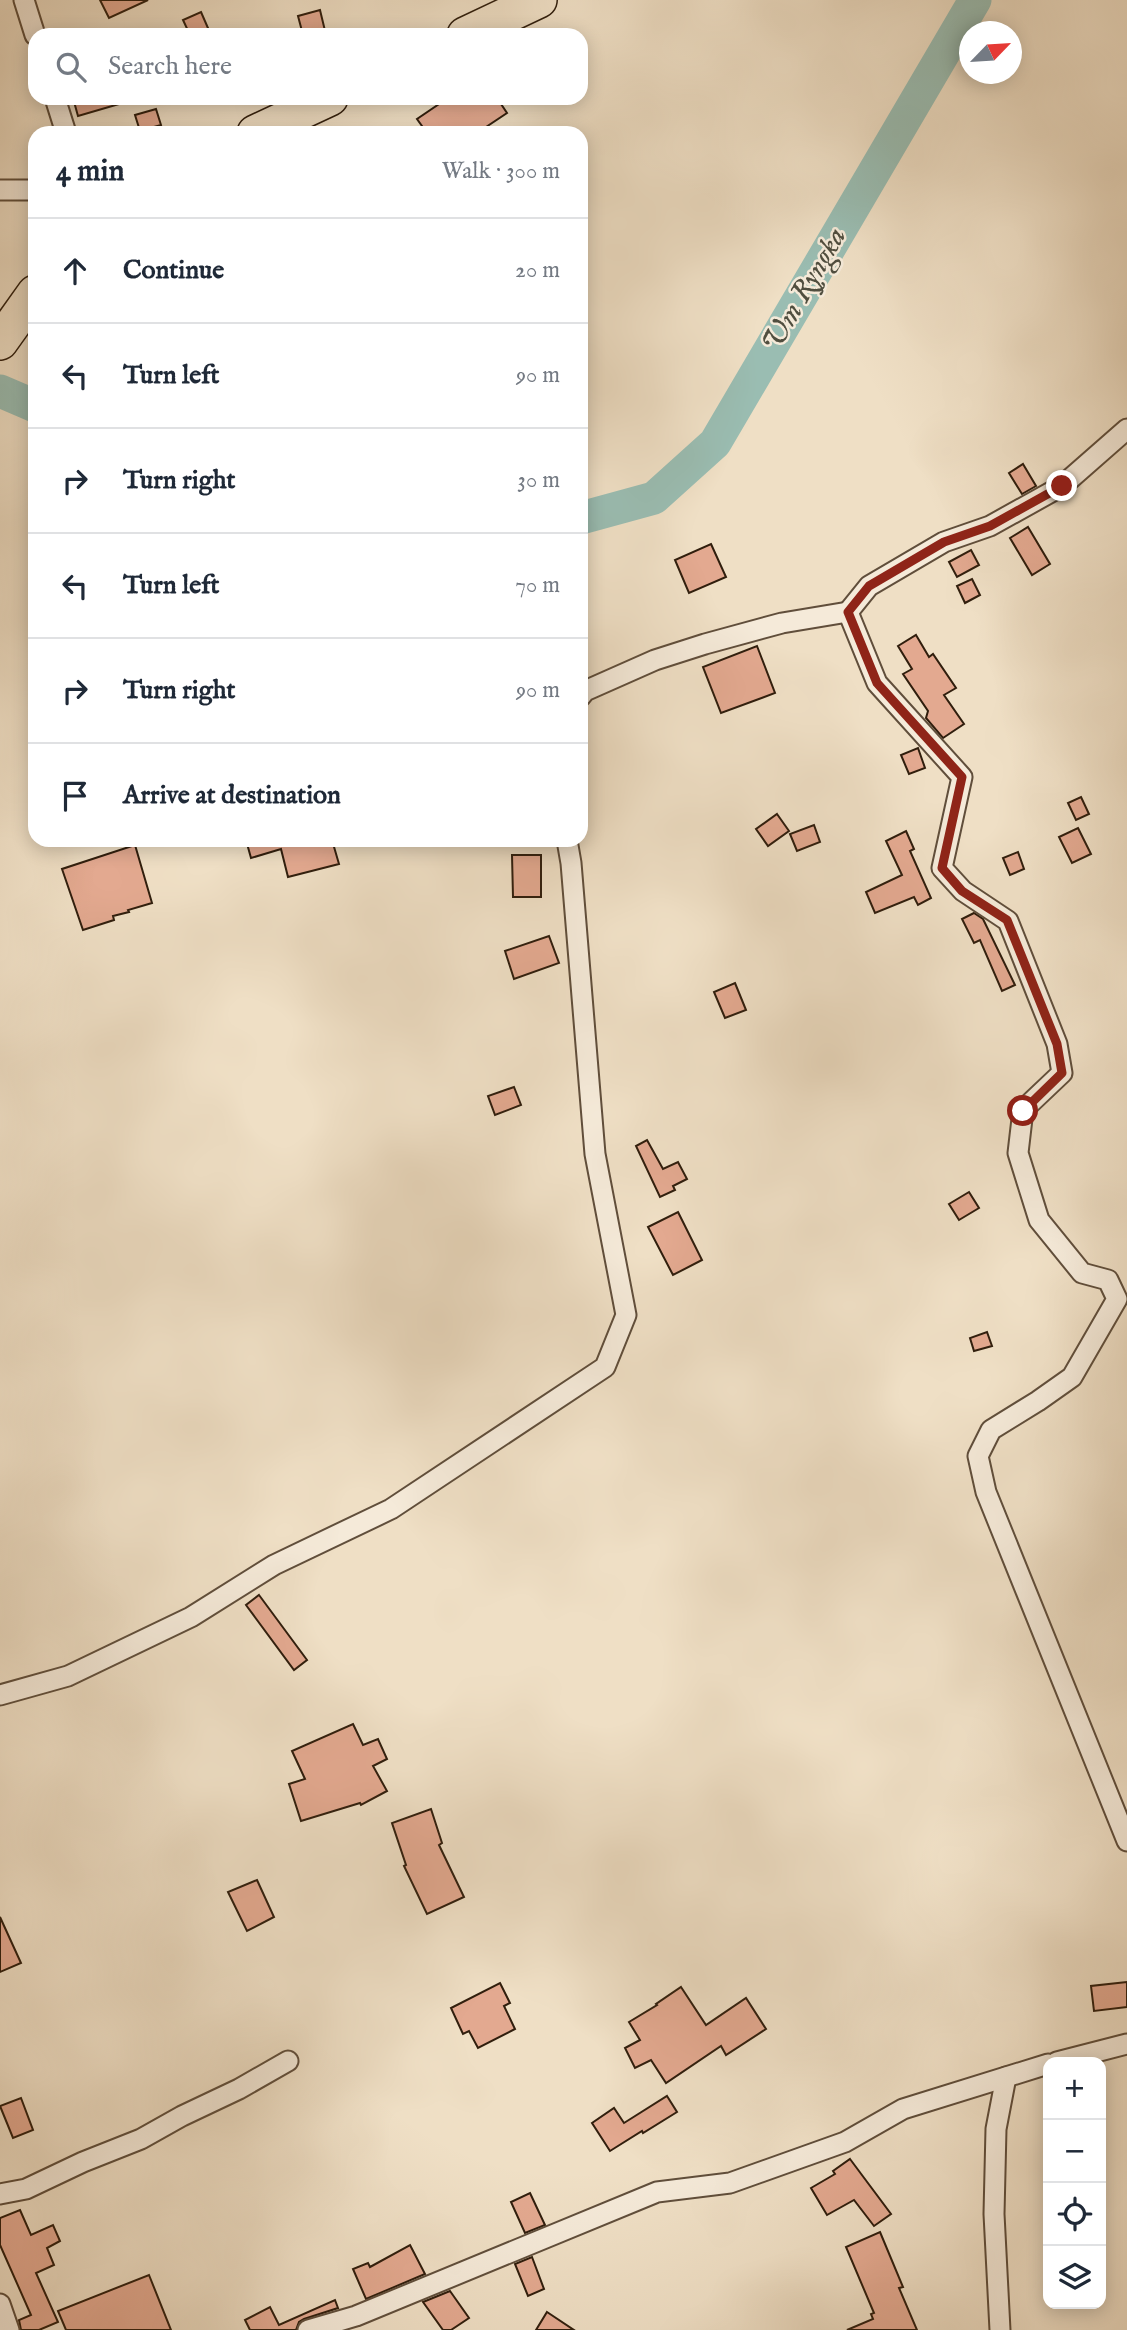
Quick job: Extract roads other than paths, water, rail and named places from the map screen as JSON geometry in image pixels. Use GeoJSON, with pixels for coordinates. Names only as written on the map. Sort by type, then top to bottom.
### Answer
{"type":"FeatureCollection","features":[{"type":"Feature","properties":{"kind":"highway"},"geometry":{"type":"LineString","coordinates":[[480,28],[540,0]]}},
{"type":"Feature","properties":{"kind":"highway"},"geometry":{"type":"LineString","coordinates":[[271,126],[315,105]]}},
{"type":"Feature","properties":{"kind":"highway"},"geometry":{"type":"LineString","coordinates":[[0,342],[28,303]]}},
{"type":"Feature","properties":{"kind":"street"},"geometry":{"type":"LineString","coordinates":[[24,0],[33,28]]}},
{"type":"Feature","properties":{"kind":"street"},"geometry":{"type":"LineString","coordinates":[[57,105],[64,126]]}},
{"type":"Feature","properties":{"kind":"street"},"geometry":{"type":"LineString","coordinates":[[0,190],[28,190]]}},
{"type":"Feature","properties":{"kind":"street"},"geometry":{"type":"LineString","coordinates":[[588,690],[680,652],[782,623],[848,612],[869,586],[901,567],[944,542],[990,526],[1062,486],[1127,429]]}},
{"type":"Feature","properties":{"kind":"street"},"geometry":{"type":"LineString","coordinates":[[848,612],[877,683],[962,777],[942,868],[962,891],[1007,920],[1057,1044],[1062,1073],[1023,1111],[1018,1153],[1039,1220],[1083,1273],[1108,1280],[1117,1299],[1072,1377],[990,1430],[978,1456],[986,1492],[1127,1841]]}},
{"type":"Feature","properties":{"kind":"street"},"geometry":{"type":"LineString","coordinates":[[0,1695],[68,1676],[191,1617],[274,1565],[391,1509],[605,1367],[626,1315],[595,1154],[569,847]]}},
{"type":"Feature","properties":{"kind":"street"},"geometry":{"type":"LineString","coordinates":[[1076,2057],[1127,2044]]}},
{"type":"Feature","properties":{"kind":"street"},"geometry":{"type":"LineString","coordinates":[[0,2194],[26,2189],[141,2139],[239,2089],[288,2060]]}},
{"type":"Feature","properties":{"kind":"street"},"geometry":{"type":"LineString","coordinates":[[308,2330],[356,2316],[657,2192],[730,2183],[845,2142],[903,2109],[1043,2066]]}},
{"type":"Feature","properties":{"kind":"street"},"geometry":{"type":"LineString","coordinates":[[1000,2330],[994,2214],[996,2129],[1006,2077]]}},
{"type":"Feature","properties":{"kind":"street"},"geometry":{"type":"LineString","coordinates":[[0,2304],[9,2330]]}},
{"type":"Feature","properties":{"kind":"waterway","name":"Um Ryngka"},"geometry":{"type":"LineString","coordinates":[[588,516],[654,498],[715,443],[975,0]]}},
{"type":"Feature","properties":{"kind":"waterway","name":"Um Ryngka"},"geometry":{"type":"LineString","coordinates":[[0,391],[28,403]]}}]}
